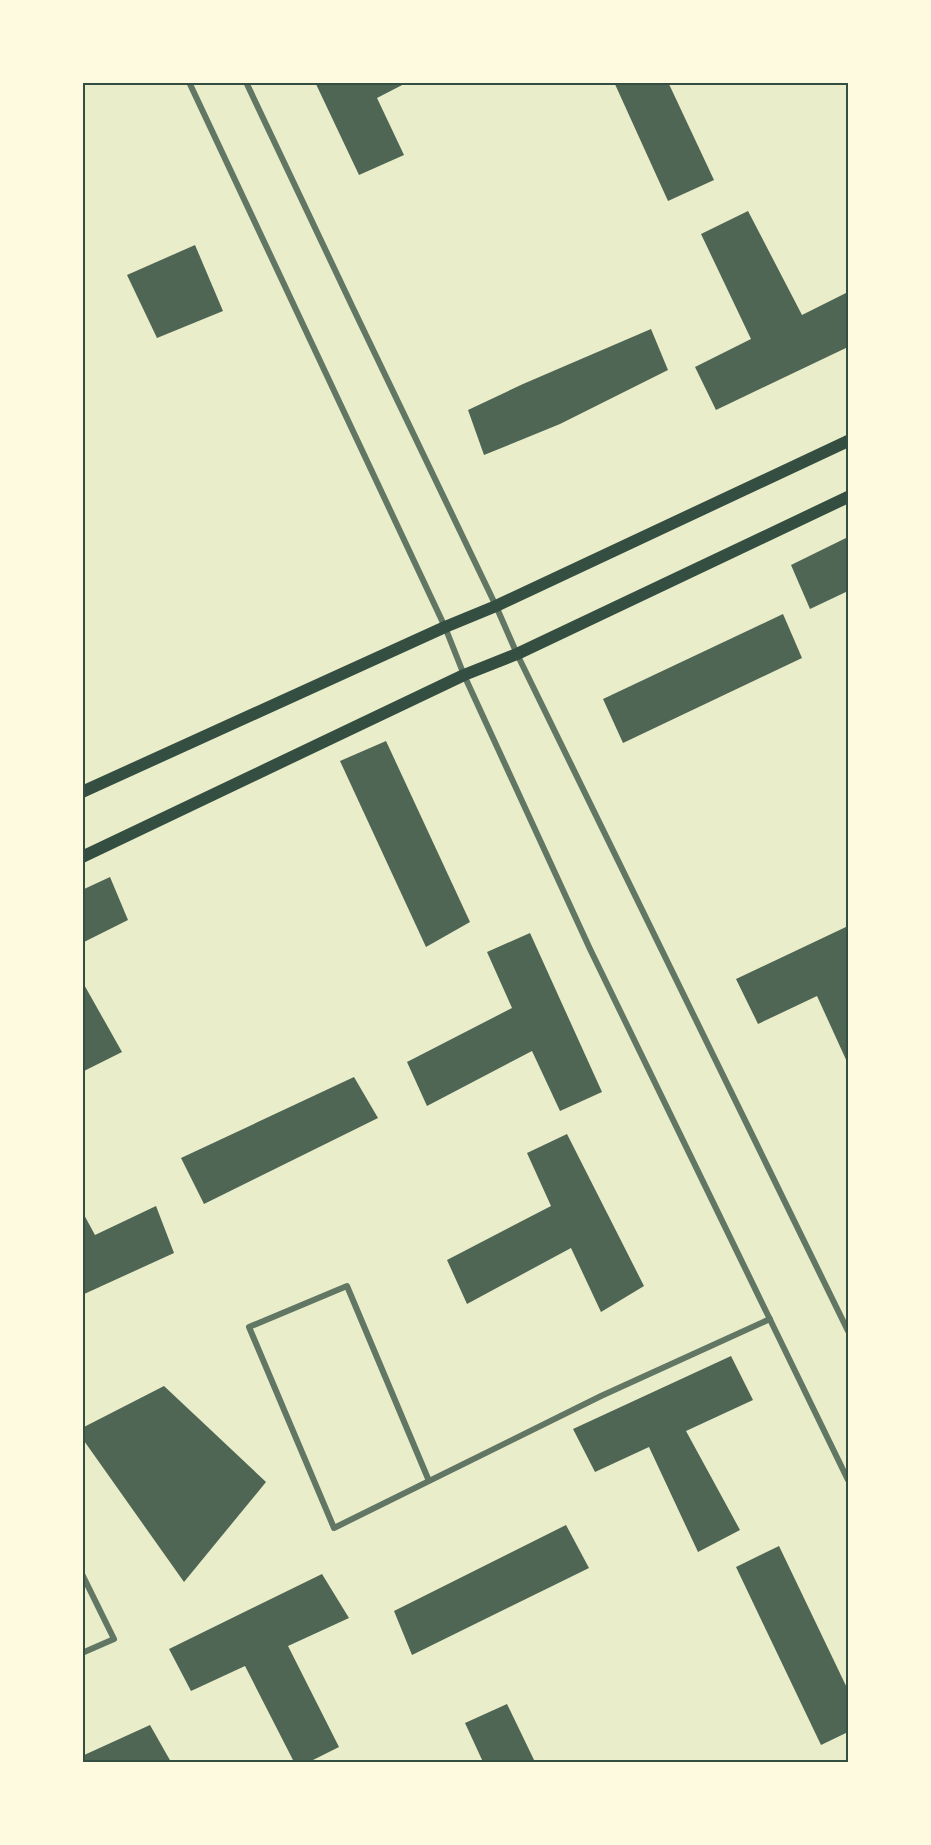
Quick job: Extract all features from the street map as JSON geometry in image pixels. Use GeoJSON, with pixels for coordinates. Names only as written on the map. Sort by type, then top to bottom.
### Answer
{"type":"FeatureCollection","features":[{"type":"Feature","properties":{"kind":"main road"},"geometry":{"type":"LineString","coordinates":[[82,792],[496,606],[849,441]]}},
{"type":"Feature","properties":{"kind":"main road"},"geometry":{"type":"LineString","coordinates":[[82,857],[464,675],[517,654],[849,497]]}},
{"type":"Feature","properties":{"kind":"street"},"geometry":{"type":"LineString","coordinates":[[189,82],[445,627],[464,675],[590,949],[849,1480]]}},
{"type":"Feature","properties":{"kind":"street"},"geometry":{"type":"LineString","coordinates":[[246,82],[517,654],[849,1331]]}},
{"type":"Feature","properties":{"kind":"street"},"geometry":{"type":"LineString","coordinates":[[429,1481],[347,1286],[249,1328],[334,1528],[601,1396],[770,1319]]}},
{"type":"Feature","properties":{"kind":"street"},"geometry":{"type":"LineString","coordinates":[[82,1574],[114,1639],[82,1653]]}},
{"type":"Feature","properties":{"kind":"building"},"geometry":{"type":"Polygon","coordinates":[[[315,82],[408,82],[377,98],[404,155],[359,175],[315,82]]]}},
{"type":"Feature","properties":{"kind":"building"},"geometry":{"type":"Polygon","coordinates":[[[614,82],[668,82],[714,180],[668,201],[614,82]]]}},
{"type":"Feature","properties":{"kind":"building"},"geometry":{"type":"Polygon","coordinates":[[[748,211],[802,315],[848,292],[848,347],[716,410],[695,367],[751,339],[701,234],[748,211]]]}},
{"type":"Feature","properties":{"kind":"building"},"geometry":{"type":"Polygon","coordinates":[[[195,245],[223,311],[157,338],[127,275],[195,245]]]}},
{"type":"Feature","properties":{"kind":"building"},"geometry":{"type":"Polygon","coordinates":[[[651,329],[668,370],[560,424],[484,455],[468,410],[651,329]]]}},
{"type":"Feature","properties":{"kind":"building"},"geometry":{"type":"Polygon","coordinates":[[[848,537],[848,591],[810,609],[791,565],[848,537]]]}},
{"type":"Feature","properties":{"kind":"building"},"geometry":{"type":"Polygon","coordinates":[[[783,614],[802,658],[623,743],[603,699],[783,614]]]}},
{"type":"Feature","properties":{"kind":"building"},"geometry":{"type":"Polygon","coordinates":[[[386,741],[470,922],[426,947],[340,761],[386,741]]]}},
{"type":"Feature","properties":{"kind":"building"},"geometry":{"type":"Polygon","coordinates":[[[110,877],[128,920],[82,943],[82,890],[110,877]]]}},
{"type":"Feature","properties":{"kind":"building"},"geometry":{"type":"Polygon","coordinates":[[[848,926],[848,1064],[817,996],[758,1024],[736,979],[848,926]]]}},
{"type":"Feature","properties":{"kind":"building"},"geometry":{"type":"Polygon","coordinates":[[[530,933],[602,1092],[560,1111],[532,1051],[427,1106],[407,1062],[512,1008],[487,952],[530,933]]]}},
{"type":"Feature","properties":{"kind":"building"},"geometry":{"type":"Polygon","coordinates":[[[82,981],[122,1052],[82,1072],[82,981]]]}},
{"type":"Feature","properties":{"kind":"building"},"geometry":{"type":"Polygon","coordinates":[[[354,1077],[378,1118],[204,1204],[181,1158],[354,1077]]]}},
{"type":"Feature","properties":{"kind":"building"},"geometry":{"type":"Polygon","coordinates":[[[567,1134],[644,1286],[601,1312],[571,1248],[467,1304],[447,1260],[551,1206],[527,1153],[567,1134]]]}},
{"type":"Feature","properties":{"kind":"building"},"geometry":{"type":"Polygon","coordinates":[[[156,1206],[174,1253],[82,1295],[82,1211],[95,1235],[156,1206]]]}},
{"type":"Feature","properties":{"kind":"building"},"geometry":{"type":"Polygon","coordinates":[[[731,1356],[753,1400],[686,1431],[740,1530],[698,1552],[649,1447],[595,1472],[573,1429],[731,1356]]]}},
{"type":"Feature","properties":{"kind":"building"},"geometry":{"type":"Polygon","coordinates":[[[164,1386],[266,1482],[184,1582],[82,1438],[82,1428],[164,1386]]]}},
{"type":"Feature","properties":{"kind":"building"},"geometry":{"type":"Polygon","coordinates":[[[566,1525],[589,1568],[412,1655],[394,1611],[566,1525]]]}},
{"type":"Feature","properties":{"kind":"building"},"geometry":{"type":"Polygon","coordinates":[[[779,1546],[848,1690],[848,1732],[821,1745],[736,1567],[779,1546]]]}},
{"type":"Feature","properties":{"kind":"building"},"geometry":{"type":"Polygon","coordinates":[[[322,1574],[349,1618],[288,1646],[339,1747],[309,1762],[294,1762],[245,1666],[191,1691],[169,1649],[322,1574]]]}},
{"type":"Feature","properties":{"kind":"building"},"geometry":{"type":"Polygon","coordinates":[[[507,1704],[535,1762],[483,1762],[465,1723],[507,1704]]]}},
{"type":"Feature","properties":{"kind":"building"},"geometry":{"type":"Polygon","coordinates":[[[150,1725],[171,1762],[82,1762],[82,1756],[150,1725]]]}}]}
